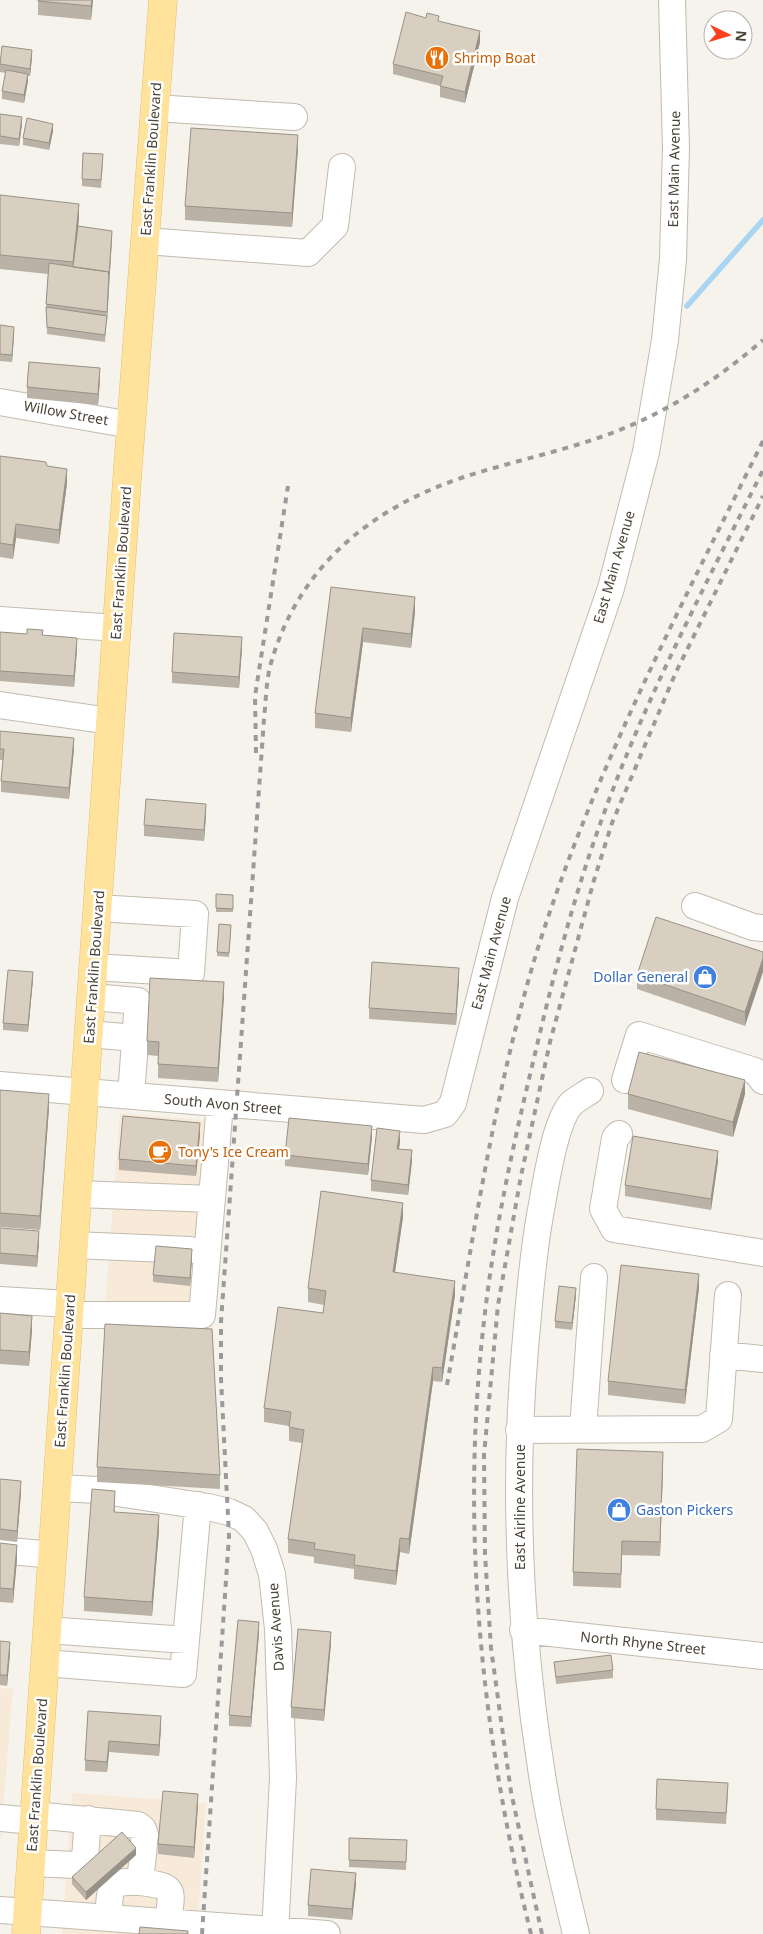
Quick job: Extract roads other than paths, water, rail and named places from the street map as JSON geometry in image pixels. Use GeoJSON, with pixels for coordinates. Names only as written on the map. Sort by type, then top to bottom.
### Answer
{"type":"FeatureCollection","features":[{"type":"Feature","properties":{"kind":"main road","name":"East Franklin Boulevard"},"geometry":{"type":"LineString","coordinates":[[26,1923],[131,425],[163,0]]}},
{"type":"Feature","properties":{"kind":"street","name":"East Main Avenue"},"geometry":{"type":"LineString","coordinates":[[445,1114],[456,1097],[505,898],[610,588],[646,452],[665,340],[672,259],[676,148],[672,0]]}},
{"type":"Feature","properties":{"kind":"street"},"geometry":{"type":"LineString","coordinates":[[155,108],[294,117]]}},
{"type":"Feature","properties":{"kind":"street"},"geometry":{"type":"LineString","coordinates":[[145,241],[308,253],[335,226],[342,167]]}},
{"type":"Feature","properties":{"kind":"street","name":"Willow Street"},"geometry":{"type":"LineString","coordinates":[[0,402],[131,425]]}},
{"type":"Feature","properties":{"kind":"street"},"geometry":{"type":"LineString","coordinates":[[0,620],[117,628]]}},
{"type":"Feature","properties":{"kind":"street"},"geometry":{"type":"LineString","coordinates":[[0,705],[110,721]]}},
{"type":"Feature","properties":{"kind":"street"},"geometry":{"type":"LineString","coordinates":[[694,906],[753,927],[763,928]]}},
{"type":"Feature","properties":{"kind":"street"},"geometry":{"type":"LineString","coordinates":[[94,967],[191,973],[192,963],[195,914],[98,908]]}},
{"type":"Feature","properties":{"kind":"street"},"geometry":{"type":"LineString","coordinates":[[92,997],[138,1001],[131,1096]]}},
{"type":"Feature","properties":{"kind":"street"},"geometry":{"type":"LineString","coordinates":[[89,1034],[135,1038]]}},
{"type":"Feature","properties":{"kind":"street"},"geometry":{"type":"LineString","coordinates":[[625,1080],[639,1035],[756,1071],[763,1081]]}},
{"type":"Feature","properties":{"kind":"street","name":"South Avon Street"},"geometry":{"type":"LineString","coordinates":[[0,1085],[424,1120],[445,1114]]}},
{"type":"Feature","properties":{"kind":"street","name":"East Airline Avenue"},"geometry":{"type":"LineString","coordinates":[[576,1934],[554,1841],[541,1769],[523,1630],[518,1541],[519,1430],[533,1257],[550,1161],[558,1132],[571,1104],[590,1091]]}},
{"type":"Feature","properties":{"kind":"street"},"geometry":{"type":"LineString","coordinates":[[0,1300],[69,1309],[202,1315],[220,1104]]}},
{"type":"Feature","properties":{"kind":"street"},"geometry":{"type":"LineString","coordinates":[[619,1134],[615,1138],[604,1209],[614,1229],[763,1253]]}},
{"type":"Feature","properties":{"kind":"street"},"geometry":{"type":"LineString","coordinates":[[78,1194],[212,1199]]}},
{"type":"Feature","properties":{"kind":"street"},"geometry":{"type":"LineString","coordinates":[[74,1245],[208,1250]]}},
{"type":"Feature","properties":{"kind":"street"},"geometry":{"type":"LineString","coordinates":[[583,1429],[594,1277]]}},
{"type":"Feature","properties":{"kind":"street"},"geometry":{"type":"LineString","coordinates":[[519,1430],[702,1429],[719,1419],[728,1294]]}},
{"type":"Feature","properties":{"kind":"street"},"geometry":{"type":"LineString","coordinates":[[724,1355],[763,1359]]}},
{"type":"Feature","properties":{"kind":"street","name":"Davis Avenue"},"geometry":{"type":"LineString","coordinates":[[57,1488],[98,1490],[198,1505],[229,1512],[244,1519],[255,1531],[264,1549],[272,1574],[278,1629],[282,1778],[275,1933]]}},
{"type":"Feature","properties":{"kind":"street"},"geometry":{"type":"LineString","coordinates":[[45,1663],[183,1674],[198,1505]]}},
{"type":"Feature","properties":{"kind":"street"},"geometry":{"type":"LineString","coordinates":[[0,1550],[52,1555]]}},
{"type":"Feature","properties":{"kind":"street"},"geometry":{"type":"LineString","coordinates":[[48,1630],[186,1640]]}},
{"type":"Feature","properties":{"kind":"street","name":"North Rhyne Street"},"geometry":{"type":"LineString","coordinates":[[523,1630],[763,1656]]}},
{"type":"Feature","properties":{"kind":"street"},"geometry":{"type":"LineString","coordinates":[[0,1818],[88,1819],[138,1825],[143,1829],[145,1835],[140,1882]]}},
{"type":"Feature","properties":{"kind":"street"},"geometry":{"type":"LineString","coordinates":[[30,1863],[76,1865],[82,1863],[85,1858],[88,1819]]}},
{"type":"Feature","properties":{"kind":"street"},"geometry":{"type":"LineString","coordinates":[[102,1923],[115,1884],[123,1881],[164,1886],[168,1889],[171,1895],[168,1923]]}},
{"type":"Feature","properties":{"kind":"street"},"geometry":{"type":"LineString","coordinates":[[0,1910],[26,1923],[168,1923],[275,1933],[327,1934]]}},
{"type":"Feature","properties":{"kind":"waterway"},"geometry":{"type":"LineString","coordinates":[[687,306],[763,220]]}},
{"type":"Feature","properties":{"kind":"railway"},"geometry":{"type":"LineString","coordinates":[[202,1934],[229,1536],[221,1379],[221,1322],[264,719],[271,663],[284,628],[300,597],[320,570],[343,545],[369,524],[430,490],[464,477],[576,445],[633,425],[692,393],[728,368],[763,340]]}},
{"type":"Feature","properties":{"kind":"railway"},"geometry":{"type":"LineString","coordinates":[[447,1385],[496,1112],[508,1058],[537,951],[559,885],[611,755],[670,629],[763,441]]}},
{"type":"Feature","properties":{"kind":"railway"},"geometry":{"type":"LineString","coordinates":[[531,1934],[499,1782],[488,1706],[475,1552],[474,1475],[477,1398],[484,1321],[493,1255],[512,1156],[541,1028],[565,936],[592,846],[620,772],[657,684],[763,470]]}},
{"type":"Feature","properties":{"kind":"railway"},"geometry":{"type":"LineString","coordinates":[[256,753],[255,696],[288,486]]}},
{"type":"Feature","properties":{"kind":"railway"},"geometry":{"type":"LineString","coordinates":[[542,1934],[511,1792],[491,1648],[485,1554],[484,1455],[498,1305],[521,1176],[550,1042],[594,880],[612,823],[676,672],[763,496]]}},
{"type":"Feature","properties":{"kind":"place","name":"Shrimp Boat"},"geometry":{"type":"Point","coordinates":[437,58]}},
{"type":"Feature","properties":{"kind":"place","name":"Dollar General"},"geometry":{"type":"Point","coordinates":[705,977]}},
{"type":"Feature","properties":{"kind":"place","name":"Tony's Ice Cream"},"geometry":{"type":"Point","coordinates":[160,1152]}},
{"type":"Feature","properties":{"kind":"place","name":"Gaston Pickers"},"geometry":{"type":"Point","coordinates":[619,1510]}}]}
